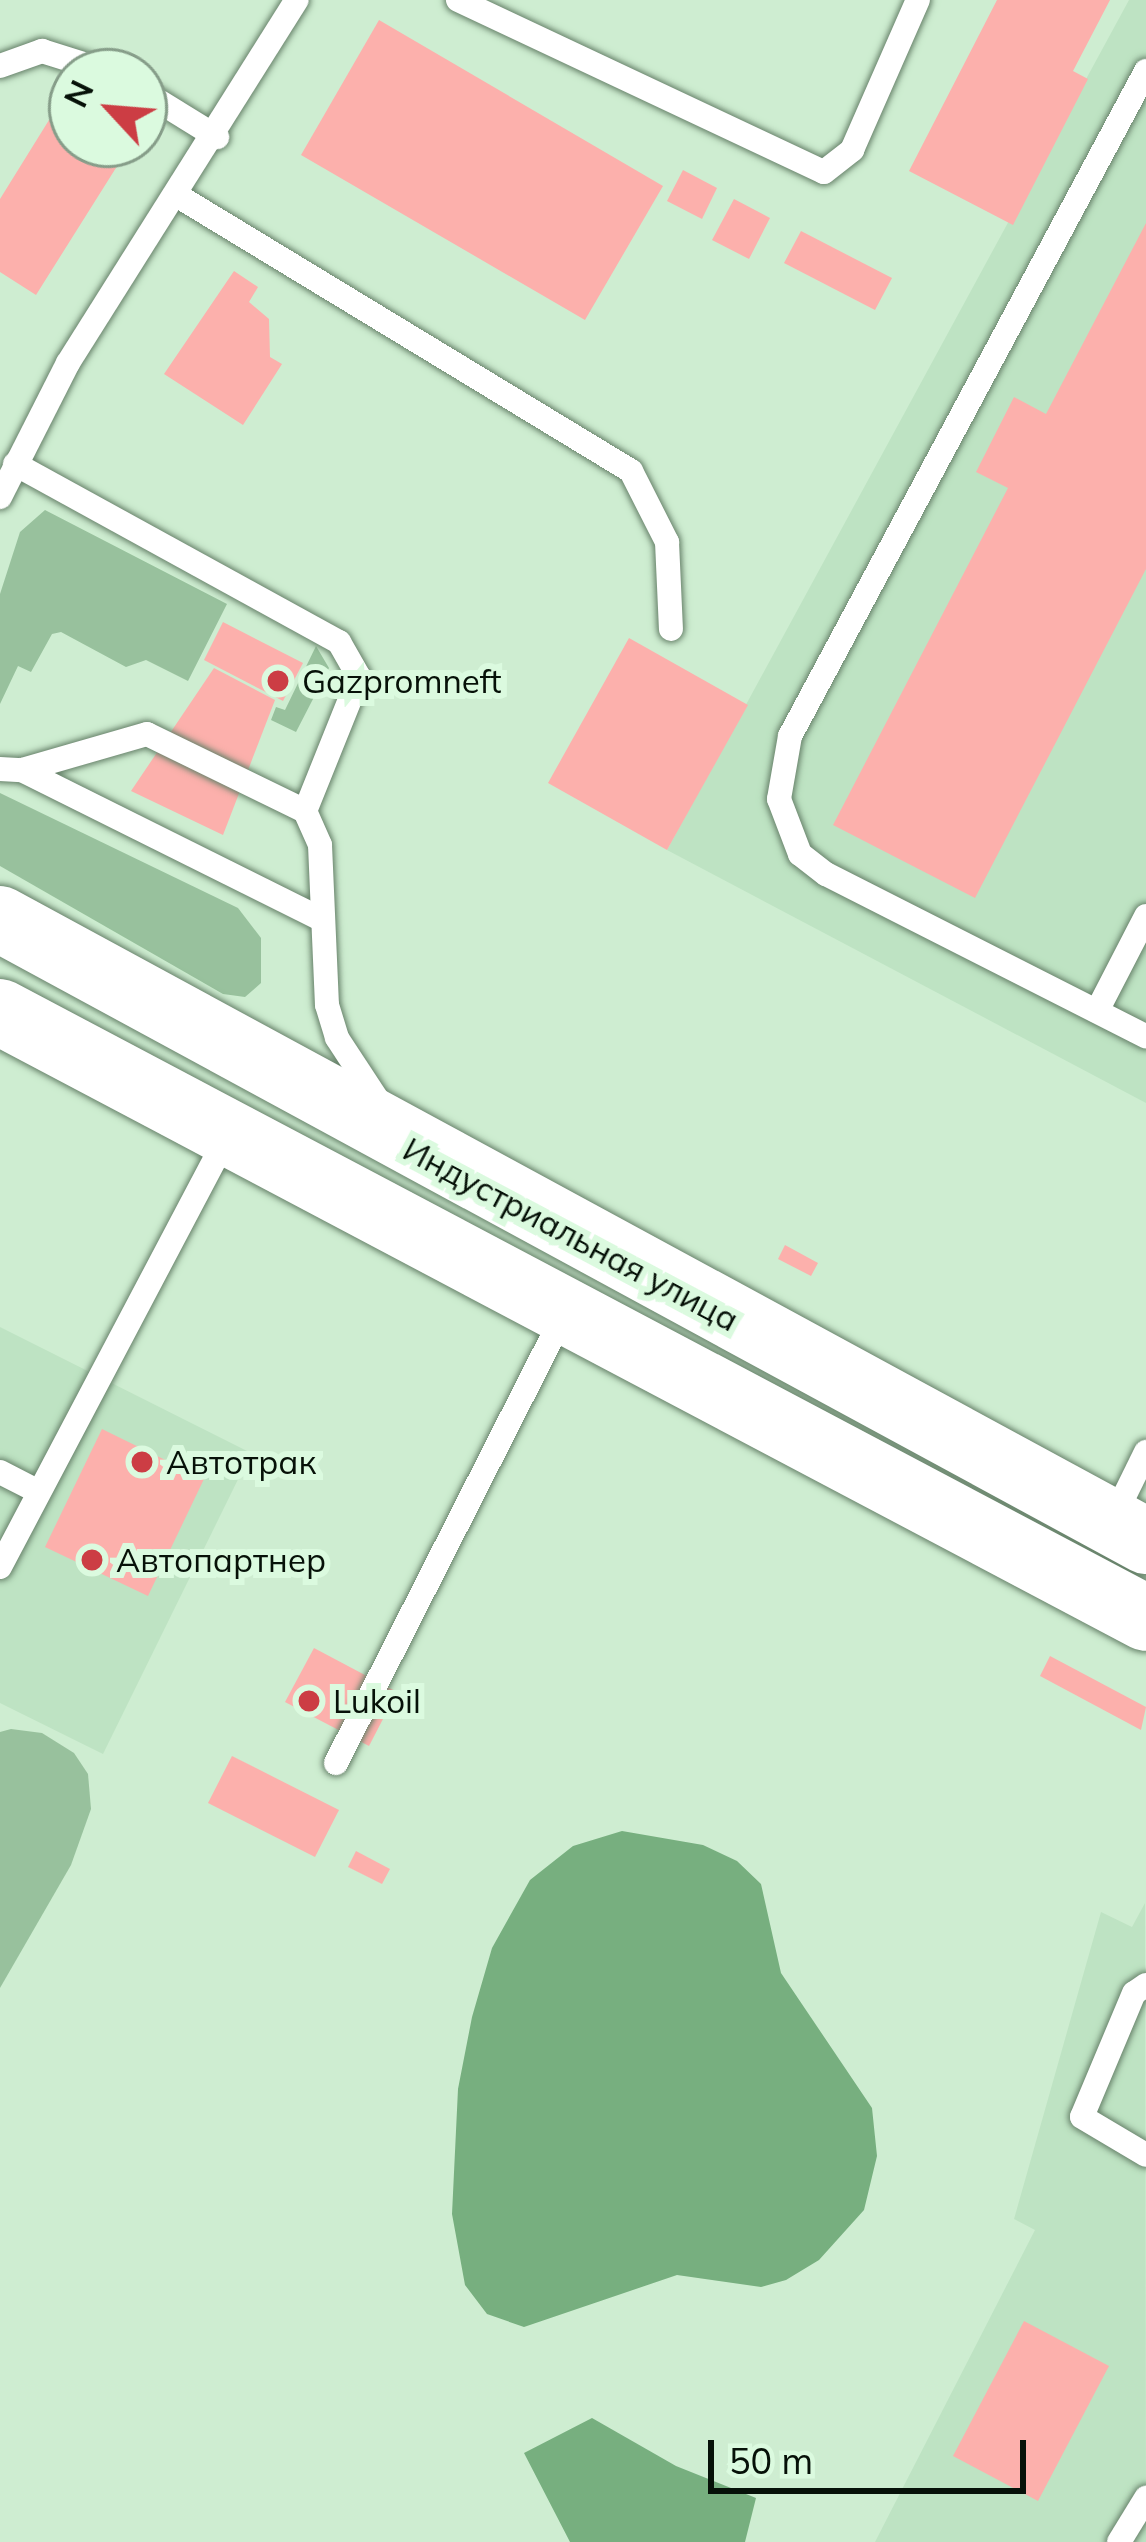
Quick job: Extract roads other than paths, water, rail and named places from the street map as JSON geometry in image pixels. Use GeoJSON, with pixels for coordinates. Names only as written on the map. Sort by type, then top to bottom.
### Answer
{"type":"FeatureCollection","features":[{"type":"Feature","properties":{"kind":"main road","name":"Индустриальная улица"},"geometry":{"type":"LineString","coordinates":[[0,919],[425,1156],[1128,1532]]}},
{"type":"Feature","properties":{"kind":"main road"},"geometry":{"type":"LineString","coordinates":[[0,1012],[1146,1618]]}},
{"type":"Feature","properties":{"kind":"lane"},"geometry":{"type":"LineString","coordinates":[[0,497],[68,363],[217,137],[297,0]]}},
{"type":"Feature","properties":{"kind":"lane"},"geometry":{"type":"LineString","coordinates":[[458,0],[824,172],[852,150],[918,0]]}},
{"type":"Feature","properties":{"kind":"lane"},"geometry":{"type":"LineString","coordinates":[[0,66],[48,53]]}},
{"type":"Feature","properties":{"kind":"lane"},"geometry":{"type":"LineString","coordinates":[[1146,71],[780,765],[779,799],[800,854],[1146,1036]]}},
{"type":"Feature","properties":{"kind":"lane"},"geometry":{"type":"LineString","coordinates":[[168,107],[217,137]]}},
{"type":"Feature","properties":{"kind":"lane"},"geometry":{"type":"LineString","coordinates":[[178,196],[631,471],[667,542],[671,629]]}},
{"type":"Feature","properties":{"kind":"lane"},"geometry":{"type":"LineString","coordinates":[[15,464],[339,641],[359,677],[304,811]]}},
{"type":"Feature","properties":{"kind":"lane"},"geometry":{"type":"LineString","coordinates":[[11,770],[146,734],[304,811],[320,844],[319,918],[337,1038],[425,1156]]}},
{"type":"Feature","properties":{"kind":"lane"},"geometry":{"type":"LineString","coordinates":[[11,770],[319,918]]}},
{"type":"Feature","properties":{"kind":"lane"},"geometry":{"type":"LineString","coordinates":[[1097,1011],[1146,916]]}},
{"type":"Feature","properties":{"kind":"lane"},"geometry":{"type":"LineString","coordinates":[[0,1567],[228,1134]]}},
{"type":"Feature","properties":{"kind":"lane"},"geometry":{"type":"LineString","coordinates":[[336,1763],[566,1311]]}},
{"type":"Feature","properties":{"kind":"lane"},"geometry":{"type":"LineString","coordinates":[[1128,1532],[1146,1452]]}},
{"type":"Feature","properties":{"kind":"lane"},"geometry":{"type":"LineString","coordinates":[[0,1472],[37,1491]]}},
{"type":"Feature","properties":{"kind":"lane"},"geometry":{"type":"LineString","coordinates":[[1146,1985],[1134,1994],[1082,2117],[1146,2155]]}},
{"type":"Feature","properties":{"kind":"lane"},"geometry":{"type":"LineString","coordinates":[[1119,2542],[1146,2498]]}},
{"type":"Feature","properties":{"kind":"place","name":"Gazpromneft"},"geometry":{"type":"Point","coordinates":[278,681]}},
{"type":"Feature","properties":{"kind":"place","name":"Автотрак"},"geometry":{"type":"Point","coordinates":[142,1462]}},
{"type":"Feature","properties":{"kind":"place","name":"Автопартнер"},"geometry":{"type":"Point","coordinates":[92,1560]}},
{"type":"Feature","properties":{"kind":"place","name":"Lukoil"},"geometry":{"type":"Point","coordinates":[309,1701]}}]}
